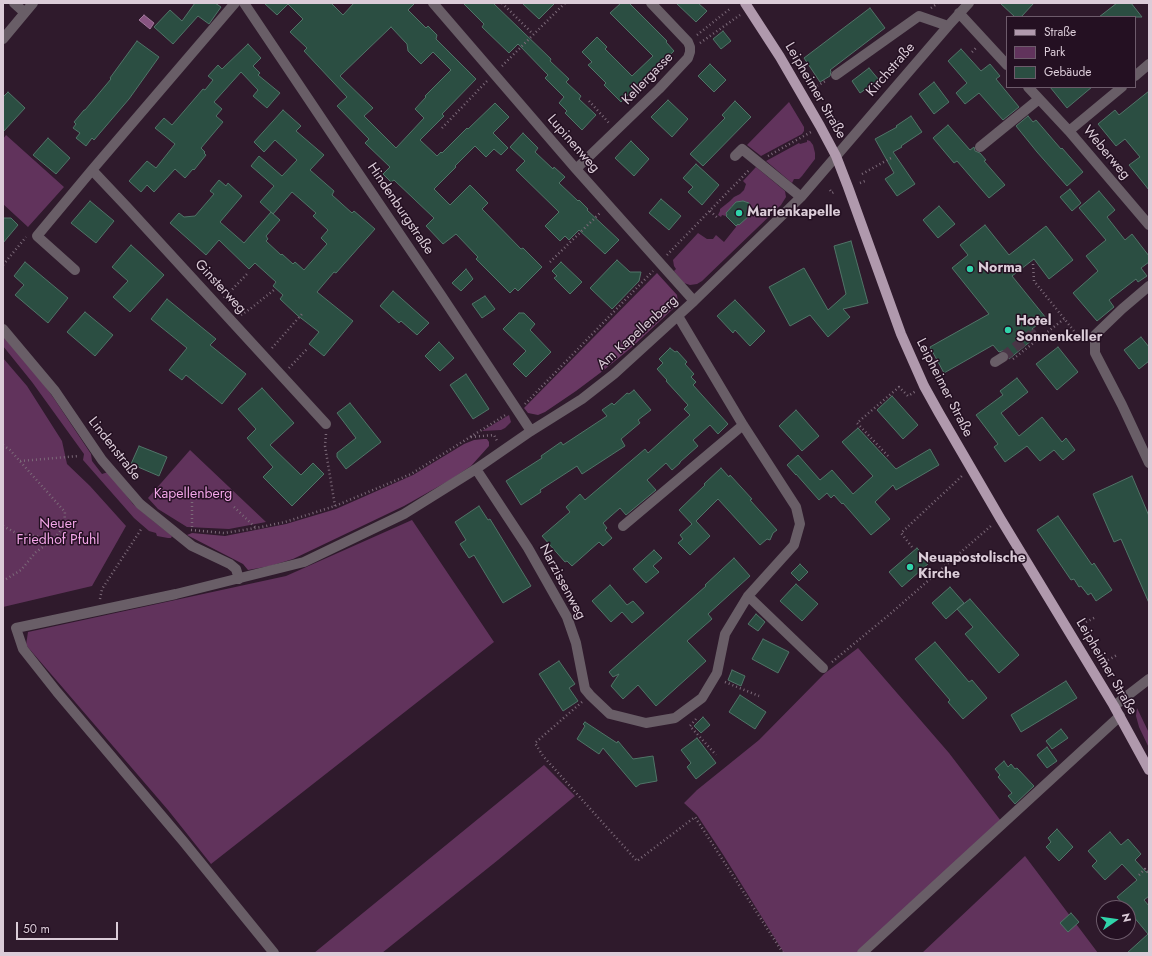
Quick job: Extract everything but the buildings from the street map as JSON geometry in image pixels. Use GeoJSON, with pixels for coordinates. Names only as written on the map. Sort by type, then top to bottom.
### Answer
{"type":"FeatureCollection","features":[{"type":"Feature","properties":{"kind":"main road","name":"Leipheimer Straße"},"geometry":{"type":"LineString","coordinates":[[747,6],[780,57],[836,156],[901,334],[924,386],[1000,518],[1120,716],[1149,770]]}},
{"type":"Feature","properties":{"kind":"street"},"geometry":{"type":"LineString","coordinates":[[14,3],[24,12]]}},
{"type":"Feature","properties":{"kind":"street"},"geometry":{"type":"LineString","coordinates":[[3,39],[32,3]]}},
{"type":"Feature","properties":{"kind":"street"},"geometry":{"type":"LineString","coordinates":[[75,270],[37,236],[235,3]]}},
{"type":"Feature","properties":{"kind":"street","name":"Hindenburgstraße"},"geometry":{"type":"LineString","coordinates":[[244,3],[532,431]]}},
{"type":"Feature","properties":{"kind":"street","name":"Lupinenweg"},"geometry":{"type":"LineString","coordinates":[[433,3],[576,169],[694,301]]}},
{"type":"Feature","properties":{"kind":"street"},"geometry":{"type":"LineString","coordinates":[[650,3],[689,44]]}},
{"type":"Feature","properties":{"kind":"street","name":"Kirchstraße"},"geometry":{"type":"LineString","coordinates":[[836,156],[969,3]]}},
{"type":"Feature","properties":{"kind":"street"},"geometry":{"type":"LineString","coordinates":[[959,13],[1006,64]]}},
{"type":"Feature","properties":{"kind":"street"},"geometry":{"type":"LineString","coordinates":[[836,75],[919,16],[948,26]]}},
{"type":"Feature","properties":{"kind":"street","name":"Kellergasse"},"geometry":{"type":"LineString","coordinates":[[576,169],[660,89],[688,58],[690,52],[689,44]]}},
{"type":"Feature","properties":{"kind":"street"},"geometry":{"type":"LineString","coordinates":[[1136,75],[1149,64]]}},
{"type":"Feature","properties":{"kind":"street","name":"Weberweg"},"geometry":{"type":"LineString","coordinates":[[1029,88],[1069,131],[1149,225]]}},
{"type":"Feature","properties":{"kind":"street"},"geometry":{"type":"LineString","coordinates":[[1069,131],[1121,88]]}},
{"type":"Feature","properties":{"kind":"street"},"geometry":{"type":"LineString","coordinates":[[980,146],[1039,99]]}},
{"type":"Feature","properties":{"kind":"street"},"geometry":{"type":"LineString","coordinates":[[735,156],[742,148],[801,197]]}},
{"type":"Feature","properties":{"kind":"street","name":"Am Kapellenberg"},"geometry":{"type":"LineString","coordinates":[[274,953],[184,841],[57,692],[23,649],[16,628],[176,594],[304,562],[404,514],[476,469],[582,399],[614,374],[694,301],[801,197],[836,156]]}},
{"type":"Feature","properties":{"kind":"street","name":"Ginsterweg"},"geometry":{"type":"LineString","coordinates":[[92,170],[326,424]]}},
{"type":"Feature","properties":{"kind":"street"},"geometry":{"type":"LineString","coordinates":[[1148,460],[1095,353],[1095,335],[1149,286]]}},
{"type":"Feature","properties":{"kind":"street","name":"Narzissenweg"},"geometry":{"type":"LineString","coordinates":[[476,469],[528,548],[567,617],[576,643],[585,689],[590,695],[610,714],[646,723],[675,718],[702,698],[717,673],[725,634],[748,596],[794,545],[800,524],[796,507],[743,425],[678,316]]}},
{"type":"Feature","properties":{"kind":"street","name":"Lindenstraße"},"geometry":{"type":"LineString","coordinates":[[3,329],[55,391],[102,460],[140,504],[192,546],[230,564],[236,569],[238,579]]}},
{"type":"Feature","properties":{"kind":"street"},"geometry":{"type":"LineString","coordinates":[[623,526],[743,425]]}},
{"type":"Feature","properties":{"kind":"street"},"geometry":{"type":"LineString","coordinates":[[748,596],[823,668]]}},
{"type":"Feature","properties":{"kind":"street"},"geometry":{"type":"LineString","coordinates":[[1114,706],[1149,679]]}},
{"type":"Feature","properties":{"kind":"street"},"geometry":{"type":"LineString","coordinates":[[862,953],[1120,716]]}},
{"type":"Feature","properties":{"kind":"path"},"geometry":{"type":"LineString","coordinates":[[502,3],[533,34]]}},
{"type":"Feature","properties":{"kind":"path"},"geometry":{"type":"LineString","coordinates":[[689,44],[700,44],[747,6]]}},
{"type":"Feature","properties":{"kind":"path"},"geometry":{"type":"LineString","coordinates":[[689,44],[731,8]]}},
{"type":"Feature","properties":{"kind":"path"},"geometry":{"type":"LineString","coordinates":[[589,101],[616,131]]}},
{"type":"Feature","properties":{"kind":"path"},"geometry":{"type":"LineString","coordinates":[[762,159],[810,133]]}},
{"type":"Feature","properties":{"kind":"path"},"geometry":{"type":"LineString","coordinates":[[862,174],[890,158]]}},
{"type":"Feature","properties":{"kind":"path"},"geometry":{"type":"LineString","coordinates":[[663,259],[754,165]]}},
{"type":"Feature","properties":{"kind":"path"},"geometry":{"type":"LineString","coordinates":[[860,183],[865,181]]}},
{"type":"Feature","properties":{"kind":"path"},"geometry":{"type":"LineString","coordinates":[[830,190],[832,193],[834,192]]}},
{"type":"Feature","properties":{"kind":"path"},"geometry":{"type":"LineString","coordinates":[[550,262],[608,205]]}},
{"type":"Feature","properties":{"kind":"path"},"geometry":{"type":"LineString","coordinates":[[710,211],[719,219]]}},
{"type":"Feature","properties":{"kind":"path"},"geometry":{"type":"LineString","coordinates":[[3,265],[27,235],[37,236]]}},
{"type":"Feature","properties":{"kind":"path"},"geometry":{"type":"LineString","coordinates":[[1033,264],[1034,281],[1082,342],[1095,335]]}},
{"type":"Feature","properties":{"kind":"path"},"geometry":{"type":"LineString","coordinates":[[522,406],[655,269]]}},
{"type":"Feature","properties":{"kind":"path"},"geometry":{"type":"LineString","coordinates":[[217,305],[247,274]]}},
{"type":"Feature","properties":{"kind":"path"},"geometry":{"type":"LineString","coordinates":[[233,322],[242,313],[250,309],[274,290]]}},
{"type":"Feature","properties":{"kind":"path"},"geometry":{"type":"LineString","coordinates":[[265,357],[302,314]]}},
{"type":"Feature","properties":{"kind":"path"},"geometry":{"type":"LineString","coordinates":[[1003,360],[1064,319]]}},
{"type":"Feature","properties":{"kind":"path"},"geometry":{"type":"LineString","coordinates":[[281,375],[308,348]]}},
{"type":"Feature","properties":{"kind":"path"},"geometry":{"type":"LineString","coordinates":[[888,456],[857,423],[899,387],[908,396],[924,386]]}},
{"type":"Feature","properties":{"kind":"path"},"geometry":{"type":"LineString","coordinates":[[187,530],[224,533],[256,528],[285,522],[336,506],[411,474],[508,414]]}},
{"type":"Feature","properties":{"kind":"path"},"geometry":{"type":"LineString","coordinates":[[326,424],[325,446],[336,506]]}},
{"type":"Feature","properties":{"kind":"path"},"geometry":{"type":"LineString","coordinates":[[469,438],[494,435],[504,450]]}},
{"type":"Feature","properties":{"kind":"path"},"geometry":{"type":"LineString","coordinates":[[3,445],[10,450],[64,512],[64,526],[54,539],[36,552],[21,570],[3,581]]}},
{"type":"Feature","properties":{"kind":"path"},"geometry":{"type":"LineString","coordinates":[[20,461],[79,456]]}},
{"type":"Feature","properties":{"kind":"path"},"geometry":{"type":"LineString","coordinates":[[912,548],[901,533],[961,477],[972,469]]}},
{"type":"Feature","properties":{"kind":"path"},"geometry":{"type":"LineString","coordinates":[[192,502],[192,530]]}},
{"type":"Feature","properties":{"kind":"path"},"geometry":{"type":"LineString","coordinates":[[234,507],[256,528]]}},
{"type":"Feature","properties":{"kind":"path"},"geometry":{"type":"LineString","coordinates":[[823,668],[890,614],[1000,518]]}},
{"type":"Feature","properties":{"kind":"path"},"geometry":{"type":"LineString","coordinates":[[3,526],[16,533],[54,539]]}},
{"type":"Feature","properties":{"kind":"path"},"geometry":{"type":"LineString","coordinates":[[98,611],[102,589],[142,528]]}},
{"type":"Feature","properties":{"kind":"path"},"geometry":{"type":"LineString","coordinates":[[1086,622],[1096,617]]}},
{"type":"Feature","properties":{"kind":"path"},"geometry":{"type":"LineString","coordinates":[[1108,660],[1117,655]]}},
{"type":"Feature","properties":{"kind":"path"},"geometry":{"type":"LineString","coordinates":[[726,676],[724,682],[759,696]]}},
{"type":"Feature","properties":{"kind":"path"},"geometry":{"type":"LineString","coordinates":[[590,695],[535,743],[543,756],[637,861],[695,817],[783,953]]}},
{"type":"Feature","properties":{"kind":"path"},"geometry":{"type":"LineString","coordinates":[[696,719],[690,726],[716,755]]}},
{"type":"Feature","properties":{"kind":"path"},"geometry":{"type":"LineString","coordinates":[[1139,875],[1145,870],[1149,874]]}},
{"type":"Feature","properties":{"kind":"green space"},"geometry":{"type":"Polygon","coordinates":[[[789,102],[804,127],[804,131],[802,134],[761,156],[747,145],[789,102]]]}},
{"type":"Feature","properties":{"kind":"green space"},"geometry":{"type":"Polygon","coordinates":[[[6,135],[64,187],[28,227],[3,204],[3,139],[6,135]]]}},
{"type":"Feature","properties":{"kind":"green space"},"geometry":{"type":"Polygon","coordinates":[[[807,140],[813,145],[815,159],[802,176],[799,179],[794,179],[792,183],[766,161],[799,143],[807,142],[807,140]]]}},
{"type":"Feature","properties":{"kind":"green space"},"geometry":{"type":"Polygon","coordinates":[[[756,167],[785,191],[786,197],[781,205],[702,281],[697,284],[690,285],[684,283],[674,271],[676,269],[673,260],[698,233],[707,239],[713,239],[716,235],[724,242],[736,226],[740,224],[745,202],[736,202],[736,205],[733,208],[732,206],[731,207],[733,209],[726,213],[726,216],[722,215],[721,217],[718,215],[720,209],[744,190],[746,184],[743,181],[756,167]]]}},
{"type":"Feature","properties":{"kind":"green space"},"geometry":{"type":"Polygon","coordinates":[[[3,334],[38,376],[55,400],[91,454],[92,461],[102,474],[108,472],[133,504],[172,536],[171,538],[157,536],[156,533],[149,531],[134,518],[83,460],[84,454],[32,382],[3,346],[3,334]]]}},
{"type":"Feature","properties":{"kind":"green space","name":"Neuer Friedhof Pfuhl"},"geometry":{"type":"Polygon","coordinates":[[[3,358],[27,386],[62,441],[67,464],[90,486],[126,526],[92,586],[3,607],[3,358]]]}},
{"type":"Feature","properties":{"kind":"green space"},"geometry":{"type":"Polygon","coordinates":[[[509,415],[511,422],[505,428],[501,430],[482,431],[509,415]]]}},
{"type":"Feature","properties":{"kind":"green space","name":"Kapellenberg"},"geometry":{"type":"Polygon","coordinates":[[[190,450],[266,522],[229,529],[187,527],[158,509],[148,498],[190,450]]]}},
{"type":"Feature","properties":{"kind":"green space"},"geometry":{"type":"Polygon","coordinates":[[[412,520],[494,642],[211,864],[168,810],[26,645],[28,632],[286,576],[412,520]]]}},
{"type":"Feature","properties":{"kind":"green space"},"geometry":{"type":"Polygon","coordinates":[[[858,648],[949,753],[1001,821],[858,953],[784,953],[697,815],[684,803],[697,790],[759,740],[824,674],[858,648]]]}},
{"type":"Feature","properties":{"kind":"green space"},"geometry":{"type":"Polygon","coordinates":[[[1137,708],[1149,733],[1149,748],[1139,727],[1136,716],[1137,708]]]}},
{"type":"Feature","properties":{"kind":"green space"},"geometry":{"type":"Polygon","coordinates":[[[544,765],[575,796],[498,860],[382,953],[314,953],[544,765]]]}},
{"type":"Feature","properties":{"kind":"green space"},"geometry":{"type":"Polygon","coordinates":[[[1025,856],[1098,953],[922,953],[1025,856]]]}},
{"type":"Feature","properties":{"kind":"shaded area"},"geometry":{"type":"Polygon","coordinates":[[[144,15],[154,23],[150,29],[139,20],[144,15]]]}},
{"type":"Feature","properties":{"kind":"shaded area"},"geometry":{"type":"Polygon","coordinates":[[[657,273],[677,295],[678,303],[675,307],[632,347],[576,391],[545,412],[538,415],[528,413],[524,408],[657,273]]]}},
{"type":"Feature","properties":{"kind":"shaded area"},"geometry":{"type":"Polygon","coordinates":[[[487,439],[489,446],[471,466],[450,480],[404,506],[293,559],[270,566],[248,570],[243,564],[187,535],[192,533],[225,536],[286,524],[336,509],[413,475],[464,444],[474,440],[487,439]]]}},
{"type":"Feature","properties":{"kind":"tunnel"},"geometry":{"type":"LineString","coordinates":[[1003,357],[1032,334],[1030,332]]}},
{"type":"Feature","properties":{"kind":"place","name":"Marienkapelle"},"geometry":{"type":"Point","coordinates":[739,213]}},
{"type":"Feature","properties":{"kind":"place","name":"Norma"},"geometry":{"type":"Point","coordinates":[970,269]}},
{"type":"Feature","properties":{"kind":"place","name":"Hotel Sonnenkeller"},"geometry":{"type":"Point","coordinates":[1008,330]}},
{"type":"Feature","properties":{"kind":"place","name":"Neuapostolische Kirche"},"geometry":{"type":"Point","coordinates":[910,567]}}]}
